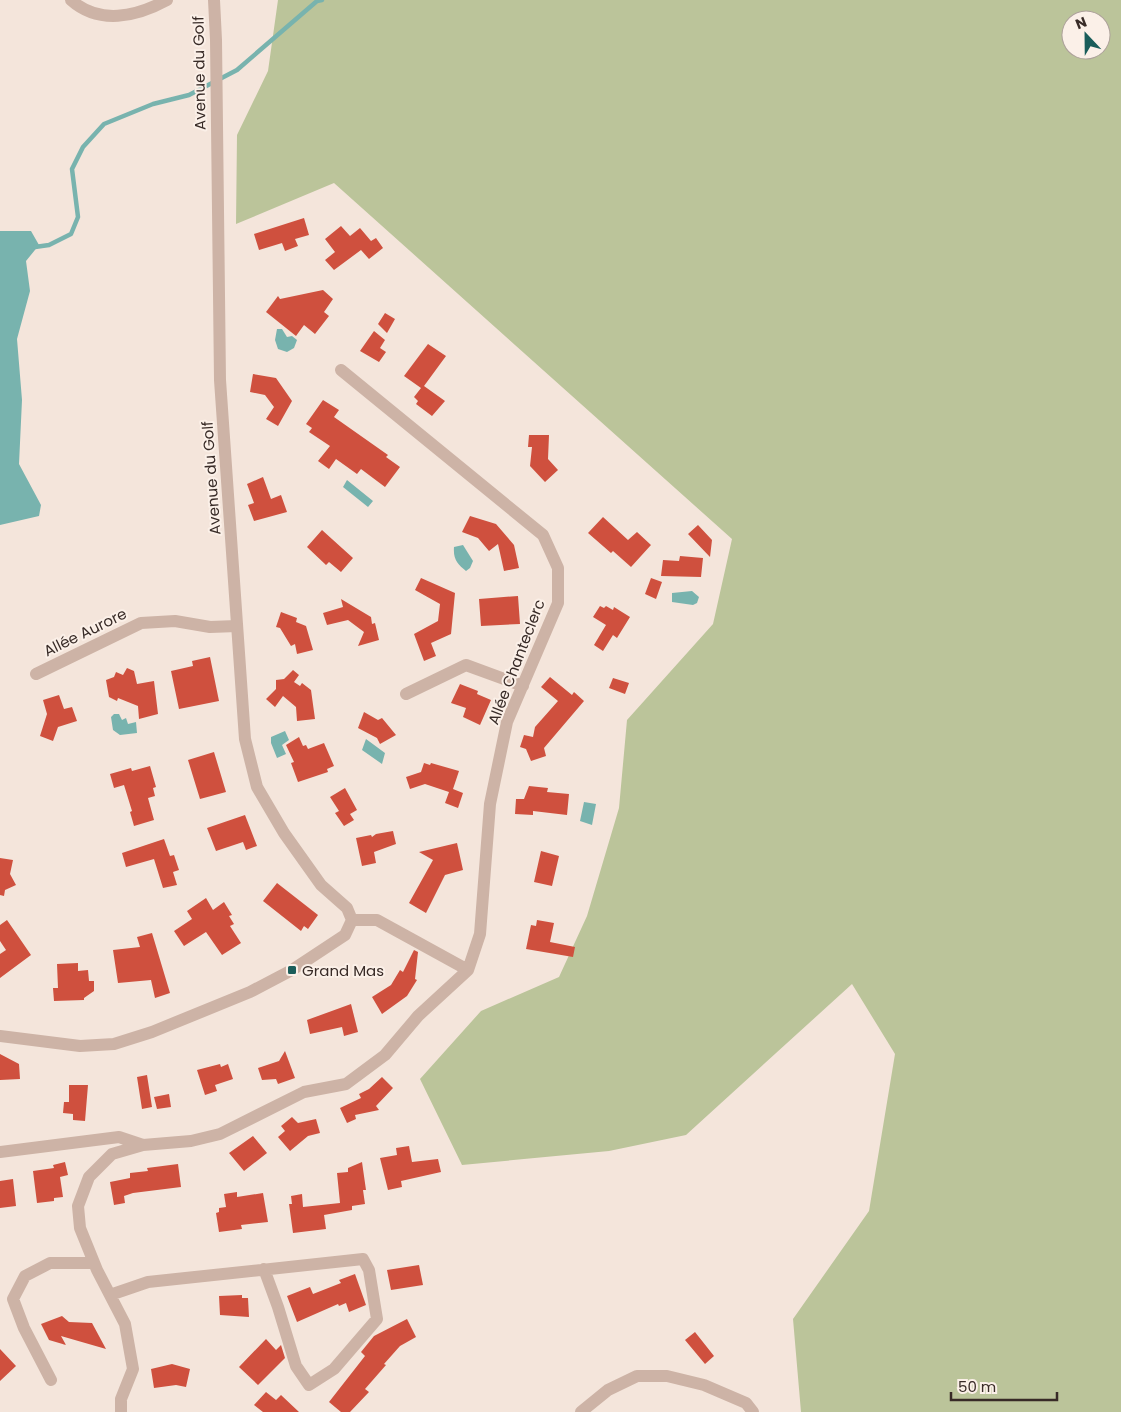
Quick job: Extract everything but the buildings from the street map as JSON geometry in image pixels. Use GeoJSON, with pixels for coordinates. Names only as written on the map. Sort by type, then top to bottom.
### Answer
{"type":"FeatureCollection","features":[{"type":"Feature","properties":{"kind":"street"},"geometry":{"type":"LineString","coordinates":[[71,0],[79,7],[101,16],[125,17],[167,0]]}},
{"type":"Feature","properties":{"kind":"street","name":"Avenue du Golf"},"geometry":{"type":"LineString","coordinates":[[214,0],[220,380],[245,740],[257,787],[284,833],[322,884],[347,908],[352,920]]}},
{"type":"Feature","properties":{"kind":"street","name":"Allée Chanteclerc"},"geometry":{"type":"LineString","coordinates":[[341,370],[543,535],[558,568],[558,604],[507,722],[490,804],[480,934],[468,970]]}},
{"type":"Feature","properties":{"kind":"street","name":"Allée Aurore"},"geometry":{"type":"LineString","coordinates":[[36,674],[141,623],[175,621],[210,627],[237,626]]}},
{"type":"Feature","properties":{"kind":"street"},"geometry":{"type":"LineString","coordinates":[[406,694],[466,665],[523,686]]}},
{"type":"Feature","properties":{"kind":"street"},"geometry":{"type":"LineString","coordinates":[[0,1036],[80,1046],[114,1044],[152,1032],[250,992],[292,970],[345,935],[352,920],[377,920],[468,970],[418,1016],[385,1055],[346,1084],[304,1092],[220,1134],[191,1141],[143,1144],[112,1154],[89,1177],[78,1206],[80,1228],[94,1263],[125,1324],[132,1369],[121,1399],[121,1412]]}},
{"type":"Feature","properties":{"kind":"street"},"geometry":{"type":"LineString","coordinates":[[0,1152],[119,1137],[143,1144]]}},
{"type":"Feature","properties":{"kind":"street"},"geometry":{"type":"LineString","coordinates":[[110,1295],[148,1282],[264,1269],[363,1259],[370,1270],[377,1319],[334,1369],[309,1385],[296,1366],[264,1269]]}},
{"type":"Feature","properties":{"kind":"street"},"geometry":{"type":"LineString","coordinates":[[51,1380],[24,1328],[12,1299],[25,1276],[50,1263],[94,1263]]}},
{"type":"Feature","properties":{"kind":"street"},"geometry":{"type":"LineString","coordinates":[[582,1412],[608,1390],[637,1376],[667,1376],[704,1384],[746,1403],[753,1412]]}},
{"type":"Feature","properties":{"kind":"green space"},"geometry":{"type":"Polygon","coordinates":[[[278,0],[1121,0],[1121,1412],[801,1412],[793,1319],[869,1211],[895,1054],[852,984],[686,1135],[609,1151],[462,1165],[420,1079],[481,1011],[559,977],[587,916],[619,808],[627,720],[713,624],[732,539],[334,183],[236,224],[237,135],[268,71],[278,0]]]}},
{"type":"Feature","properties":{"kind":"water"},"geometry":{"type":"Polygon","coordinates":[[[0,231],[31,231],[39,245],[26,261],[30,291],[17,339],[22,400],[19,464],[41,505],[39,516],[0,525],[0,231]]]}},
{"type":"Feature","properties":{"kind":"water"},"geometry":{"type":"Polygon","coordinates":[[[277,329],[282,329],[287,337],[292,336],[297,340],[294,348],[287,352],[278,349],[275,340],[277,329]]]}},
{"type":"Feature","properties":{"kind":"water"},"geometry":{"type":"Polygon","coordinates":[[[347,480],[373,501],[368,507],[343,487],[347,480]]]}},
{"type":"Feature","properties":{"kind":"water"},"geometry":{"type":"Polygon","coordinates":[[[463,545],[473,561],[470,568],[466,571],[458,564],[454,555],[454,547],[463,545]]]}},
{"type":"Feature","properties":{"kind":"water"},"geometry":{"type":"Polygon","coordinates":[[[692,591],[699,597],[697,603],[693,605],[672,602],[672,593],[692,591]]]}},
{"type":"Feature","properties":{"kind":"water"},"geometry":{"type":"Polygon","coordinates":[[[114,714],[119,714],[122,720],[126,718],[128,724],[136,722],[137,733],[120,735],[113,730],[111,717],[114,714]]]}},
{"type":"Feature","properties":{"kind":"water"},"geometry":{"type":"Polygon","coordinates":[[[285,731],[289,740],[282,745],[286,754],[277,758],[271,743],[271,737],[285,731]]]}},
{"type":"Feature","properties":{"kind":"water"},"geometry":{"type":"Polygon","coordinates":[[[366,739],[385,753],[382,764],[362,750],[366,739]]]}},
{"type":"Feature","properties":{"kind":"water"},"geometry":{"type":"Polygon","coordinates":[[[584,802],[596,804],[592,825],[580,821],[584,802]]]}},
{"type":"Feature","properties":{"kind":"waterway"},"geometry":{"type":"LineString","coordinates":[[35,247],[49,245],[71,234],[78,217],[72,169],[83,147],[104,124],[153,104],[189,95],[237,70],[317,1],[322,0]]}},
{"type":"Feature","properties":{"kind":"place","name":"Grand Mas"},"geometry":{"type":"Point","coordinates":[292,970]}}]}
